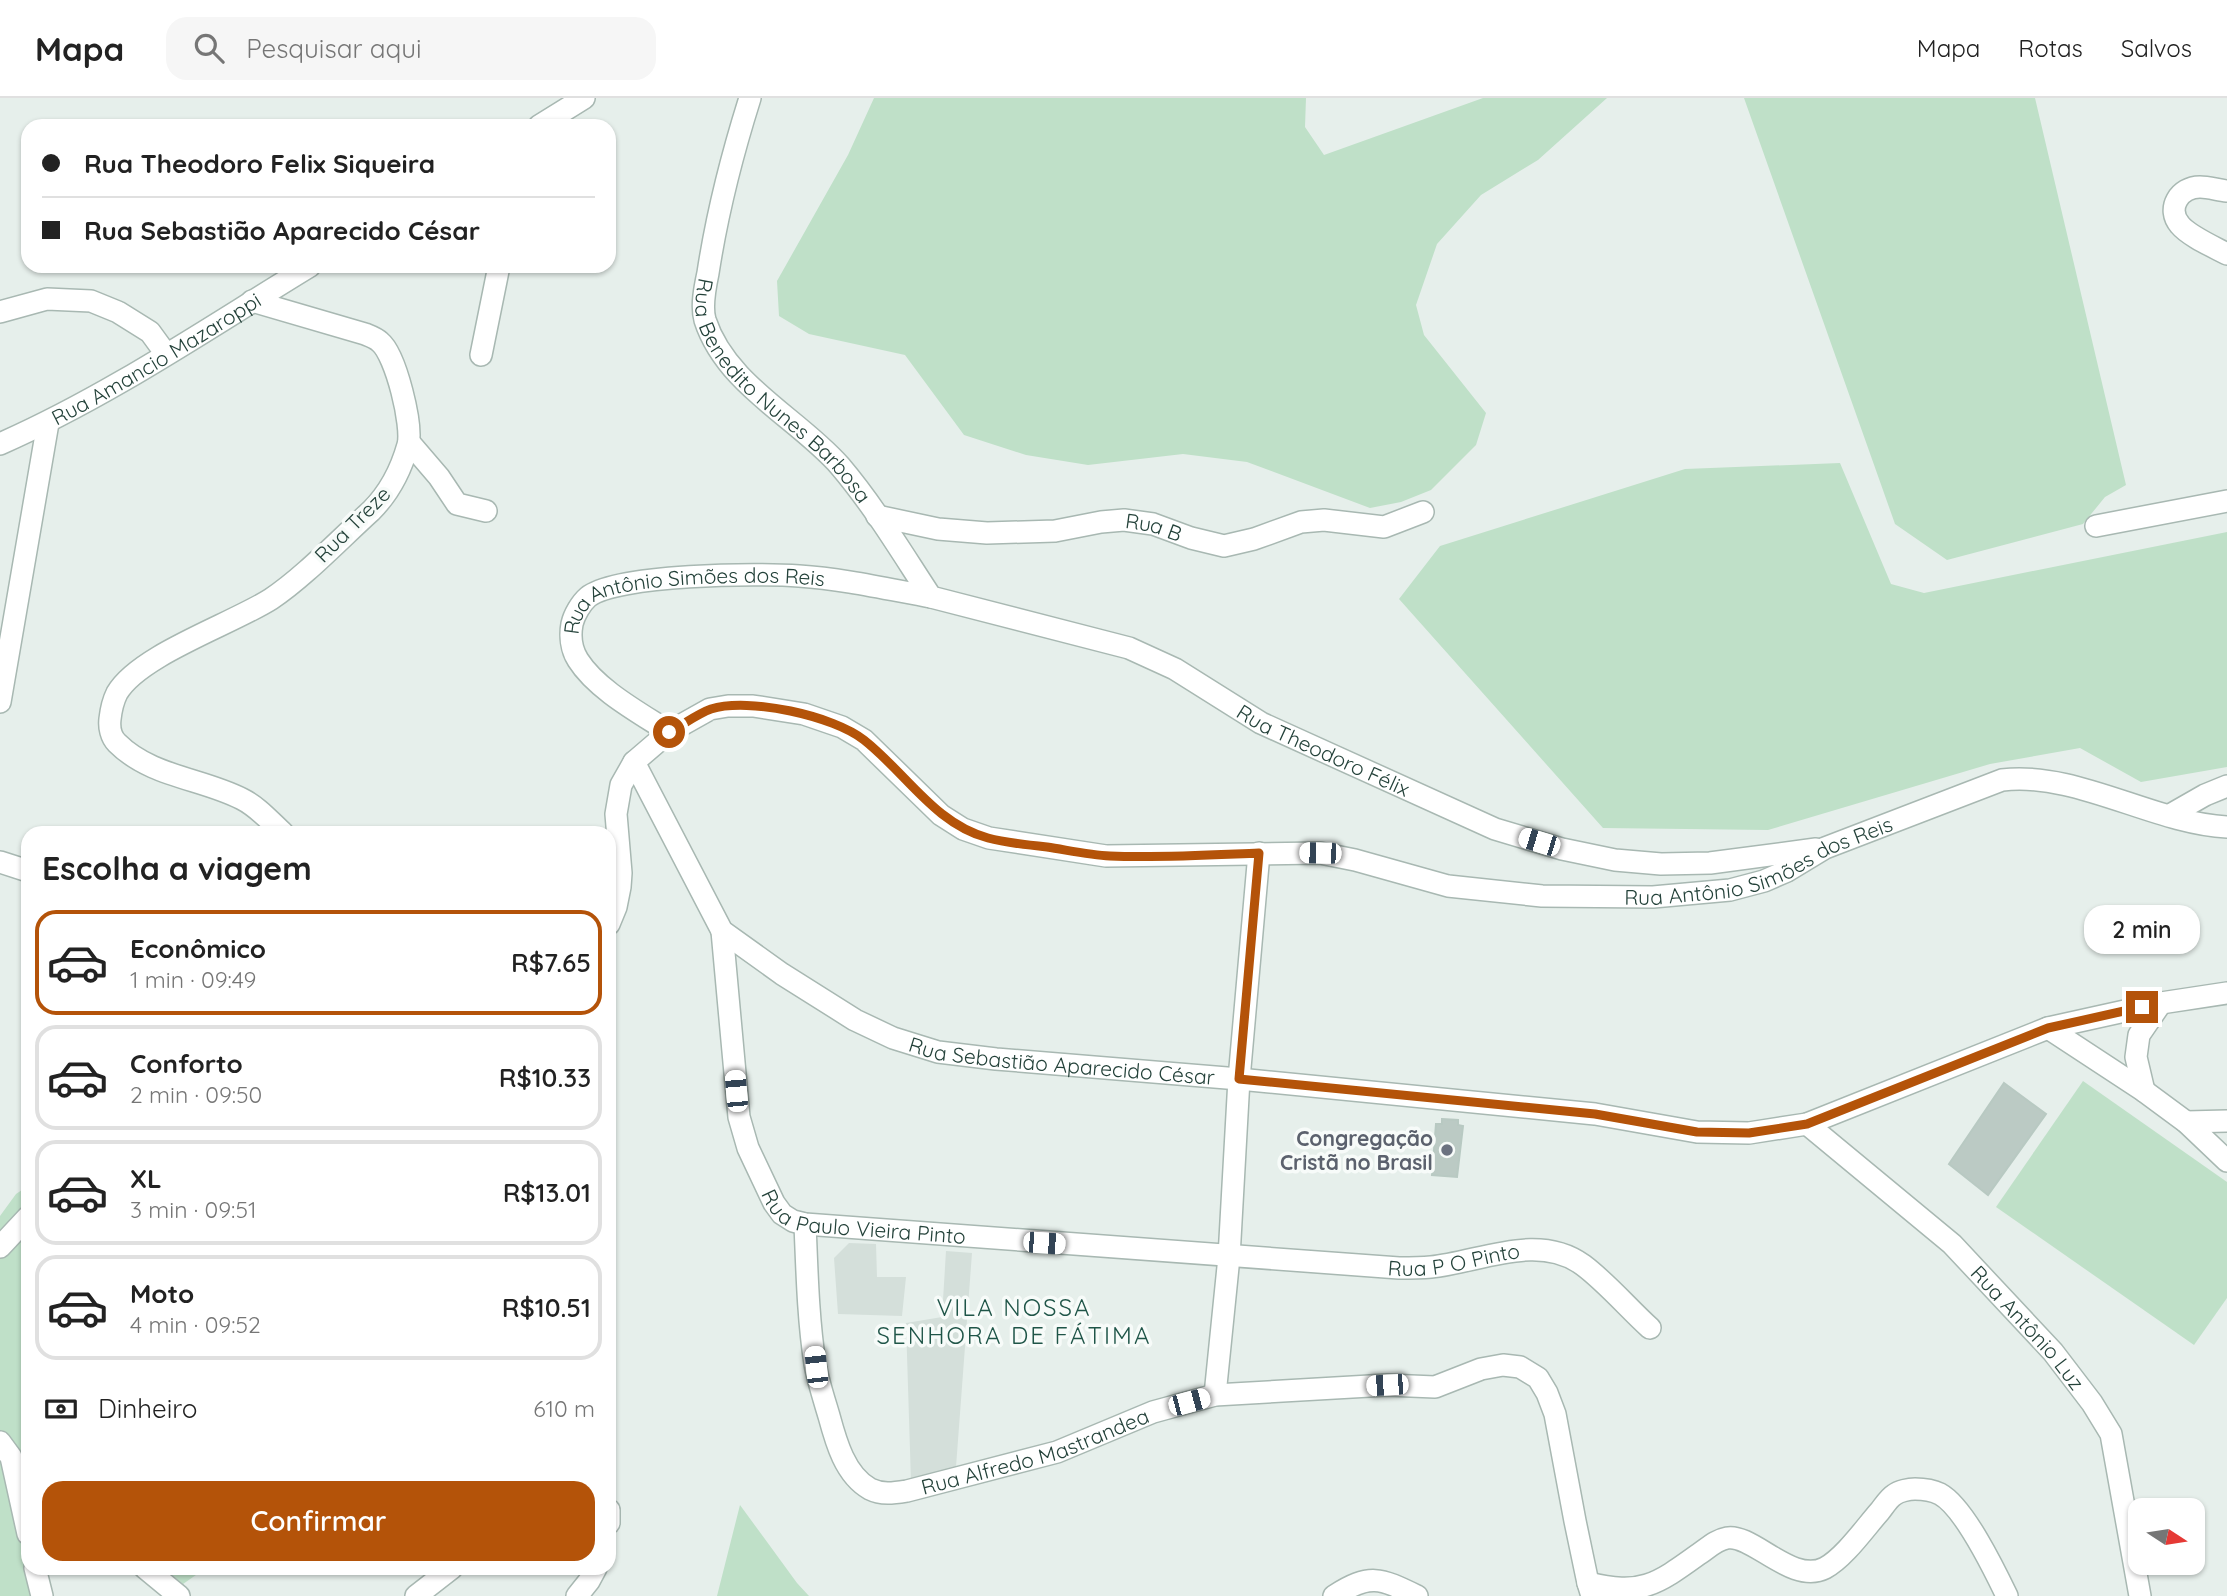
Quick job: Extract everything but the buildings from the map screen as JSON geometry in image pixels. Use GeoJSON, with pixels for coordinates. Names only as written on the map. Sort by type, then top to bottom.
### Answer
{"type":"FeatureCollection","features":[{"type":"Feature","properties":{"kind":"street"},"geometry":{"type":"LineString","coordinates":[[550,119],[584,98]]}},
{"type":"Feature","properties":{"kind":"street","name":"Rua Benedito Nunes Barbosa"},"geometry":{"type":"LineString","coordinates":[[750,98],[716,224],[704,295],[704,318],[718,347],[742,379],[838,464],[877,516]]}},
{"type":"Feature","properties":{"kind":"street"},"geometry":{"type":"LineString","coordinates":[[2227,191],[2190,188],[2179,195],[2173,208],[2181,228],[2227,254]]}},
{"type":"Feature","properties":{"kind":"street","name":"Rua Amancio Mazaroppi"},"geometry":{"type":"LineString","coordinates":[[0,444],[48,423],[299,273]]}},
{"type":"Feature","properties":{"kind":"street"},"geometry":{"type":"LineString","coordinates":[[481,355],[498,273]]}},
{"type":"Feature","properties":{"kind":"street"},"geometry":{"type":"LineString","coordinates":[[0,312],[47,299],[91,301],[118,312],[150,332],[166,354]]}},
{"type":"Feature","properties":{"kind":"street"},"geometry":{"type":"LineString","coordinates":[[252,302],[365,334],[380,341],[389,353],[398,375],[409,442],[439,477],[457,504],[486,511]]}},
{"type":"Feature","properties":{"kind":"street"},"geometry":{"type":"LineString","coordinates":[[0,702],[48,423]]}},
{"type":"Feature","properties":{"kind":"street","name":"Rua Treze"},"geometry":{"type":"LineString","coordinates":[[276,826],[258,808],[241,798],[140,763],[114,741],[109,724],[111,708],[118,692],[152,662],[270,600],[286,588],[384,498],[409,442]]}},
{"type":"Feature","properties":{"kind":"street"},"geometry":{"type":"LineString","coordinates":[[2096,526],[2227,501]]}},
{"type":"Feature","properties":{"kind":"street","name":"Rua B"},"geometry":{"type":"LineString","coordinates":[[877,516],[938,529],[986,533],[1055,531],[1124,520],[1153,524],[1224,547],[1301,522],[1324,520],[1384,527],[1423,512]]}},
{"type":"Feature","properties":{"kind":"street"},"geometry":{"type":"LineString","coordinates":[[877,516],[931,597]]}},
{"type":"Feature","properties":{"kind":"street","name":"Rua Antônio Simões dos Reis"},"geometry":{"type":"LineString","coordinates":[[931,597],[828,579],[703,575],[613,586],[589,597],[573,617],[570,635],[576,658],[588,672],[615,696],[669,732],[710,709],[728,706],[753,706],[804,714],[842,727],[864,740],[941,815],[963,829],[989,838],[1106,856],[1320,853],[1448,886],[1487,892],[1542,896],[1654,897],[1730,890],[1764,881],[1787,871],[1825,848],[2001,780],[2015,778],[2059,784],[2170,816],[2227,827]]}},
{"type":"Feature","properties":{"kind":"street","name":"Rua Theodoro Félix"},"geometry":{"type":"LineString","coordinates":[[931,597],[1129,648],[1175,669],[1261,723],[1494,828],[1562,849],[1615,860],[1710,863],[1825,848]]}},
{"type":"Feature","properties":{"kind":"street"},"geometry":{"type":"LineString","coordinates":[[616,907],[620,880],[616,814],[621,785],[634,762],[669,732]]}},
{"type":"Feature","properties":{"kind":"street","name":"Rua Sebastião Aparecido César"},"geometry":{"type":"LineString","coordinates":[[634,762],[722,931],[782,974],[855,1020],[893,1038],[938,1052],[1595,1114],[1697,1132],[1749,1133],[1807,1124],[2048,1028],[2161,1003],[2227,993]]}},
{"type":"Feature","properties":{"kind":"street"},"geometry":{"type":"LineString","coordinates":[[2170,816],[2205,795],[2227,786]]}},
{"type":"Feature","properties":{"kind":"street"},"geometry":{"type":"LineString","coordinates":[[1215,1395],[1229,1257],[1239,1079],[1270,853]]}},
{"type":"Feature","properties":{"kind":"street"},"geometry":{"type":"LineString","coordinates":[[0,862],[21,869]]}},
{"type":"Feature","properties":{"kind":"street","name":"Rua Paulo Vieira Pinto"},"geometry":{"type":"LineString","coordinates":[[722,931],[739,1118],[748,1148],[782,1214],[805,1224],[1229,1257]]}},
{"type":"Feature","properties":{"kind":"street"},"geometry":{"type":"LineString","coordinates":[[2144,1091],[2136,1057],[2139,1034],[2161,1003]]}},
{"type":"Feature","properties":{"kind":"street"},"geometry":{"type":"LineString","coordinates":[[2048,1028],[2186,1122],[2227,1161]]}},
{"type":"Feature","properties":{"kind":"street"},"geometry":{"type":"LineString","coordinates":[[2186,1122],[2227,1121]]}},
{"type":"Feature","properties":{"kind":"street","name":"Rua Antônio Luz"},"geometry":{"type":"LineString","coordinates":[[1807,1124],[1952,1244],[2053,1352],[2092,1403],[2110,1434],[2140,1596]]}},
{"type":"Feature","properties":{"kind":"street"},"geometry":{"type":"LineString","coordinates":[[0,1247],[21,1224]]}},
{"type":"Feature","properties":{"kind":"street","name":"Rua Alfredo Mastrandea"},"geometry":{"type":"LineString","coordinates":[[805,1224],[816,1367],[835,1437],[846,1463],[860,1482],[873,1491],[907,1491],[1057,1451],[1153,1412],[1215,1395],[1387,1385],[1435,1387],[1481,1369],[1503,1365],[1520,1367],[1538,1378],[1548,1393],[1555,1414],[1590,1590]]}},
{"type":"Feature","properties":{"kind":"street","name":"Rua P O Pinto"},"geometry":{"type":"LineString","coordinates":[[1229,1257],[1399,1268],[1431,1267],[1522,1250],[1555,1253],[1583,1265],[1650,1328]]}},
{"type":"Feature","properties":{"kind":"street"},"geometry":{"type":"LineString","coordinates":[[13,1457],[21,1498]]}},
{"type":"Feature","properties":{"kind":"street"},"geometry":{"type":"LineString","coordinates":[[1590,1590],[1636,1591],[1674,1573],[1717,1542],[1728,1538],[1738,1538],[1800,1570],[1812,1572],[1825,1568],[1839,1557],[1895,1494],[1910,1489],[1928,1490],[1942,1495],[1959,1511],[2007,1596]]}},
{"type":"Feature","properties":{"kind":"street"},"geometry":{"type":"LineString","coordinates":[[38,1575],[42,1596]]}},
{"type":"Feature","properties":{"kind":"street"},"geometry":{"type":"LineString","coordinates":[[154,1575],[179,1596]]}},
{"type":"Feature","properties":{"kind":"street"},"geometry":{"type":"LineString","coordinates":[[416,1596],[443,1575]]}},
{"type":"Feature","properties":{"kind":"street"},"geometry":{"type":"LineString","coordinates":[[577,1596],[592,1575]]}},
{"type":"Feature","properties":{"kind":"street"},"geometry":{"type":"LineString","coordinates":[[1334,1596],[1353,1584],[1371,1579],[1394,1585],[1418,1596]]}},
{"type":"Feature","properties":{"kind":"shaded area"},"geometry":{"type":"Polygon","coordinates":[[[849,1243],[876,1244],[877,1277],[906,1277],[902,1316],[838,1314],[834,1258],[849,1243]]]}},
{"type":"Feature","properties":{"kind":"shaded area"},"geometry":{"type":"Polygon","coordinates":[[[946,1251],[972,1253],[956,1467],[911,1482],[906,1323],[942,1317],[946,1251]]]}},
{"type":"Feature","properties":{"kind":"green space"},"geometry":{"type":"Polygon","coordinates":[[[874,98],[1306,98],[1305,127],[1324,155],[1483,98],[1607,98],[1538,160],[1481,195],[1437,244],[1416,305],[1424,335],[1486,413],[1476,445],[1431,490],[1401,502],[1370,508],[1247,462],[1183,454],[1088,465],[1026,455],[964,435],[905,355],[809,334],[779,316],[777,281],[848,155],[874,98]]]}},
{"type":"Feature","properties":{"kind":"green space"},"geometry":{"type":"Polygon","coordinates":[[[1744,98],[2035,98],[2126,485],[2105,497],[2083,524],[1947,560],[1895,524],[1744,98]]]}},
{"type":"Feature","properties":{"kind":"green space"},"geometry":{"type":"Polygon","coordinates":[[[1840,463],[1891,584],[1924,593],[2227,532],[2227,767],[2141,782],[2080,748],[1990,764],[1768,830],[1603,828],[1399,599],[1440,546],[1685,469],[1840,463]]]}},
{"type":"Feature","properties":{"kind":"green space"},"geometry":{"type":"Polygon","coordinates":[[[2083,1081],[2227,1182],[2227,1298],[2194,1345],[1996,1207],[2083,1081]]]}},
{"type":"Feature","properties":{"kind":"green space"},"geometry":{"type":"Polygon","coordinates":[[[21,1191],[21,1491],[12,1497],[21,1539],[21,1575],[29,1575],[33,1596],[0,1596],[0,1216],[21,1191]]]}},
{"type":"Feature","properties":{"kind":"green space"},"geometry":{"type":"Polygon","coordinates":[[[740,1505],[797,1583],[809,1596],[717,1596],[740,1505]]]}},
{"type":"Feature","properties":{"kind":"green space"},"geometry":{"type":"Polygon","coordinates":[[[172,1575],[196,1575],[183,1584],[172,1575]]]}},
{"type":"Feature","properties":{"kind":"place","name":"Congregação Cristã no Brasil"},"geometry":{"type":"Point","coordinates":[1447,1150]}},
{"type":"Feature","properties":{"kind":"district","name":"VILA NOSSA SENHORA DE FÁTIMA"},"geometry":{"type":"Point","coordinates":[1014,1321]}},
{"type":"Feature","properties":{"kind":"route"},"geometry":{"type":"LineString","coordinates":[[669,732],[710,709],[728,706],[753,706],[804,714],[842,727],[864,740],[941,815],[963,829],[989,838],[1106,856],[1259,853],[1239,1079],[1595,1114],[1697,1132],[1749,1133],[1807,1124],[2048,1028],[2142,1007]]}}]}
